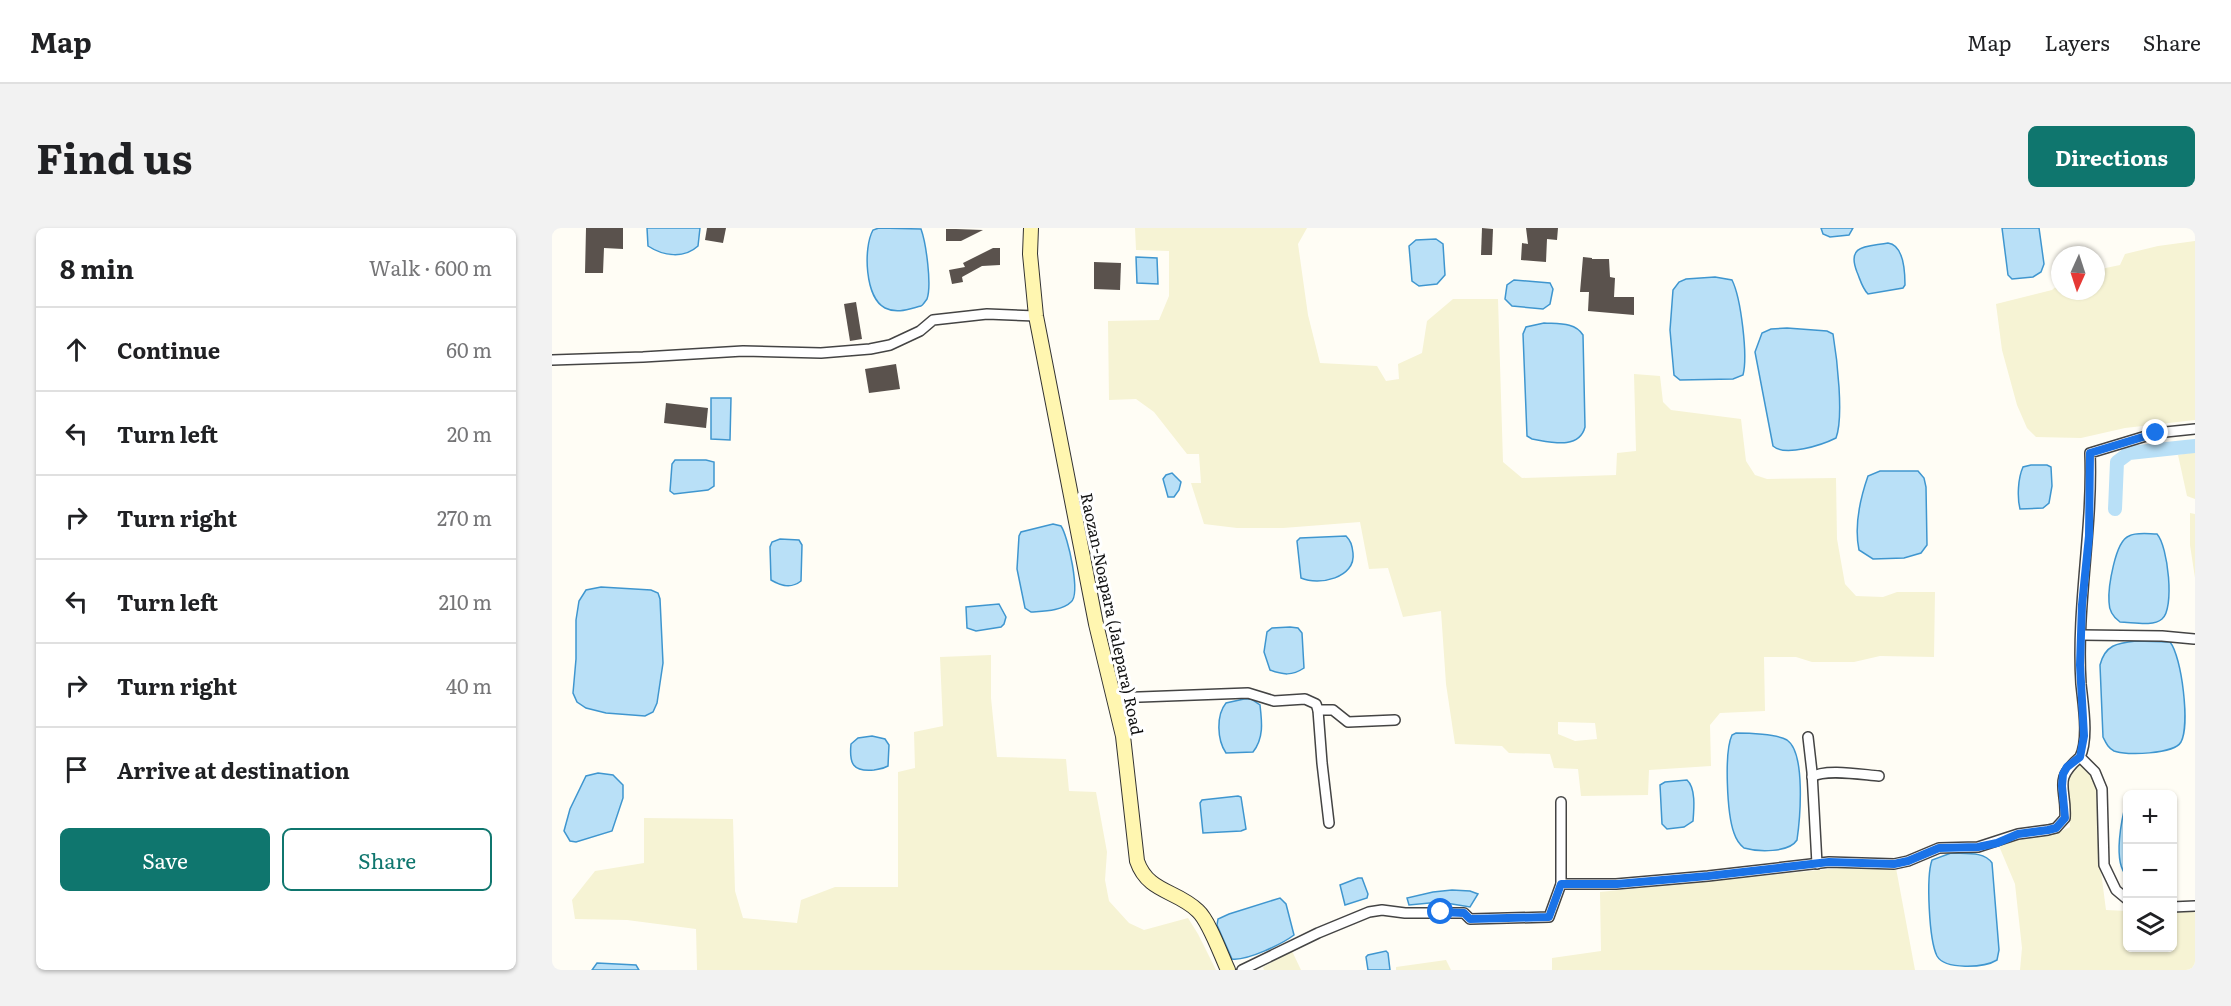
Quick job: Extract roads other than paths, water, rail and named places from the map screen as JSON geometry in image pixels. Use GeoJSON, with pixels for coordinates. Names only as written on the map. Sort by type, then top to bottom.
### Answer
{"type":"FeatureCollection","features":[{"type":"Feature","properties":{"kind":"main road","name":"Raozan-Noapara (Jalepara) Road"},"geometry":{"type":"LineString","coordinates":[[1031,228],[1030,254],[1036,316],[1072,509],[1123,736],[1139,868],[1153,885],[1185,900],[1201,914],[1228,970]]}},
{"type":"Feature","properties":{"kind":"street"},"geometry":{"type":"LineString","coordinates":[[552,360],[743,351],[821,353],[870,350],[890,345],[920,331],[933,320],[987,314],[1036,316]]}},
{"type":"Feature","properties":{"kind":"street"},"geometry":{"type":"LineString","coordinates":[[1561,884],[1617,884],[1829,862],[1894,864],[1908,861],[1939,848],[1978,847],[1997,843],[2018,834],[2056,828],[2065,818],[2063,774],[2067,767],[2080,757],[2084,736],[2080,665],[2082,605],[2089,536],[2090,453],[2156,433],[2195,429]]}},
{"type":"Feature","properties":{"kind":"street"},"geometry":{"type":"LineString","coordinates":[[2081,635],[2162,636],[2194,639]]}},
{"type":"Feature","properties":{"kind":"street"},"geometry":{"type":"LineString","coordinates":[[1113,698],[1248,693],[1274,701],[1305,699],[1316,704],[1329,823]]}},
{"type":"Feature","properties":{"kind":"street"},"geometry":{"type":"LineString","coordinates":[[1318,710],[1333,710],[1348,722],[1395,720]]}},
{"type":"Feature","properties":{"kind":"street"},"geometry":{"type":"LineString","coordinates":[[1808,737],[1817,864]]}},
{"type":"Feature","properties":{"kind":"street"},"geometry":{"type":"LineString","coordinates":[[2080,757],[2095,772],[2102,789],[2104,865],[2116,890],[2125,898]]}},
{"type":"Feature","properties":{"kind":"street"},"geometry":{"type":"LineString","coordinates":[[1812,777],[1817,774],[1836,773],[1880,776]]}},
{"type":"Feature","properties":{"kind":"street"},"geometry":{"type":"LineString","coordinates":[[1242,970],[1318,933],[1368,912],[1382,910],[1405,913],[1464,913],[1470,919],[1549,917],[1561,884],[1561,802]]}},
{"type":"Feature","properties":{"kind":"street"},"geometry":{"type":"LineString","coordinates":[[2177,907],[2195,906]]}},
{"type":"Feature","properties":{"kind":"water"},"geometry":{"type":"Polygon","coordinates":[[[647,228],[700,228],[698,246],[680,254],[660,252],[648,246],[647,228]]]}},
{"type":"Feature","properties":{"kind":"water"},"geometry":{"type":"Polygon","coordinates":[[[879,228],[921,229],[929,284],[927,299],[921,306],[890,310],[878,303],[873,294],[868,272],[868,248],[873,230],[879,228]]]}},
{"type":"Feature","properties":{"kind":"water"},"geometry":{"type":"Polygon","coordinates":[[[1821,228],[1853,228],[1849,235],[1830,237],[1823,234],[1821,228]]]}},
{"type":"Feature","properties":{"kind":"water"},"geometry":{"type":"Polygon","coordinates":[[[2002,228],[2039,228],[2044,264],[2041,272],[2033,277],[2012,279],[2008,275],[2002,228]]]}},
{"type":"Feature","properties":{"kind":"water"},"geometry":{"type":"Polygon","coordinates":[[[1436,239],[1443,244],[1445,275],[1437,284],[1419,286],[1412,281],[1409,246],[1416,240],[1436,239]]]}},
{"type":"Feature","properties":{"kind":"water"},"geometry":{"type":"Polygon","coordinates":[[[1888,243],[1897,248],[1900,253],[1904,266],[1905,285],[1903,288],[1868,294],[1857,272],[1854,256],[1860,248],[1888,243]]]}},
{"type":"Feature","properties":{"kind":"water"},"geometry":{"type":"Polygon","coordinates":[[[1136,257],[1157,258],[1158,284],[1137,283],[1136,257]]]}},
{"type":"Feature","properties":{"kind":"water"},"geometry":{"type":"Polygon","coordinates":[[[1715,277],[1732,280],[1735,288],[1744,341],[1743,375],[1733,379],[1680,380],[1674,375],[1670,330],[1673,290],[1679,282],[1686,279],[1715,277]]]}},
{"type":"Feature","properties":{"kind":"water"},"geometry":{"type":"Polygon","coordinates":[[[1514,280],[1550,283],[1553,289],[1550,304],[1543,309],[1512,306],[1505,299],[1507,285],[1514,280]]]}},
{"type":"Feature","properties":{"kind":"water"},"geometry":{"type":"Polygon","coordinates":[[[1544,323],[1571,326],[1583,335],[1585,427],[1582,434],[1571,442],[1547,442],[1527,436],[1523,334],[1526,327],[1544,323]]]}},
{"type":"Feature","properties":{"kind":"water"},"geometry":{"type":"Polygon","coordinates":[[[1771,329],[1827,331],[1833,334],[1840,402],[1836,438],[1813,447],[1795,450],[1779,449],[1773,446],[1755,352],[1762,333],[1771,329]]]}},
{"type":"Feature","properties":{"kind":"water"},"geometry":{"type":"Polygon","coordinates":[[[711,398],[731,398],[730,440],[711,439],[711,398]]]}},
{"type":"Feature","properties":{"kind":"water"},"geometry":{"type":"Polygon","coordinates":[[[675,460],[714,462],[714,486],[708,490],[674,494],[670,491],[672,464],[675,460]]]}},
{"type":"Feature","properties":{"kind":"water"},"geometry":{"type":"Polygon","coordinates":[[[2031,465],[2051,467],[2052,486],[2049,503],[2043,508],[2020,509],[2018,493],[2020,477],[2023,467],[2031,465]]]}},
{"type":"Feature","properties":{"kind":"water"},"geometry":{"type":"Polygon","coordinates":[[[1880,471],[1918,471],[1924,478],[1927,545],[1921,553],[1904,558],[1873,559],[1859,550],[1858,522],[1863,494],[1868,476],[1880,471]]]}},
{"type":"Feature","properties":{"kind":"water"},"geometry":{"type":"Polygon","coordinates":[[[1172,473],[1181,482],[1174,497],[1168,497],[1163,479],[1172,473]]]}},
{"type":"Feature","properties":{"kind":"water"},"geometry":{"type":"Polygon","coordinates":[[[1053,524],[1061,526],[1067,541],[1074,577],[1074,597],[1063,607],[1031,612],[1025,608],[1017,569],[1019,536],[1021,532],[1053,524]]]}},
{"type":"Feature","properties":{"kind":"water"},"geometry":{"type":"Polygon","coordinates":[[[2157,534],[2167,564],[2169,591],[2166,613],[2162,619],[2153,623],[2120,622],[2112,614],[2109,602],[2111,576],[2116,555],[2124,540],[2129,536],[2157,534]]]}},
{"type":"Feature","properties":{"kind":"water"},"geometry":{"type":"Polygon","coordinates":[[[1346,536],[1351,543],[1353,553],[1349,569],[1335,578],[1326,580],[1301,578],[1297,541],[1300,538],[1346,536]]]}},
{"type":"Feature","properties":{"kind":"water"},"geometry":{"type":"Polygon","coordinates":[[[780,539],[799,540],[802,545],[801,581],[794,585],[782,585],[771,580],[770,547],[772,542],[780,539]]]}},
{"type":"Feature","properties":{"kind":"water"},"geometry":{"type":"Polygon","coordinates":[[[601,587],[651,590],[658,593],[663,663],[657,703],[653,712],[645,716],[606,713],[586,708],[577,702],[573,693],[579,601],[586,590],[601,587]]]}},
{"type":"Feature","properties":{"kind":"water"},"geometry":{"type":"Polygon","coordinates":[[[999,604],[1006,617],[1001,627],[976,631],[967,628],[966,607],[999,604]]]}},
{"type":"Feature","properties":{"kind":"water"},"geometry":{"type":"Polygon","coordinates":[[[1272,628],[1298,628],[1302,633],[1304,668],[1287,674],[1270,670],[1264,652],[1267,632],[1272,628]]]}},
{"type":"Feature","properties":{"kind":"water"},"geometry":{"type":"Polygon","coordinates":[[[2136,641],[2170,642],[2181,676],[2185,707],[2184,733],[2181,742],[2169,749],[2139,754],[2120,753],[2110,748],[2103,737],[2100,665],[2105,653],[2113,646],[2136,641]]]}},
{"type":"Feature","properties":{"kind":"water"},"geometry":{"type":"Polygon","coordinates":[[[1251,699],[1260,705],[1262,724],[1257,747],[1253,752],[1226,753],[1219,735],[1219,721],[1223,708],[1226,703],[1251,699]]]}},
{"type":"Feature","properties":{"kind":"water"},"geometry":{"type":"Polygon","coordinates":[[[1736,733],[1776,736],[1787,740],[1793,747],[1799,772],[1799,817],[1797,840],[1787,847],[1765,851],[1744,848],[1736,837],[1730,812],[1727,768],[1732,735],[1736,733]]]}},
{"type":"Feature","properties":{"kind":"water"},"geometry":{"type":"Polygon","coordinates":[[[872,736],[885,739],[889,745],[888,766],[874,770],[861,770],[852,762],[851,744],[858,738],[872,736]]]}},
{"type":"Feature","properties":{"kind":"water"},"geometry":{"type":"Polygon","coordinates":[[[598,773],[613,775],[623,785],[623,798],[612,831],[576,842],[570,841],[564,831],[570,809],[586,776],[598,773]]]}},
{"type":"Feature","properties":{"kind":"water"},"geometry":{"type":"Polygon","coordinates":[[[1687,780],[1693,793],[1693,821],[1684,827],[1667,829],[1662,824],[1660,785],[1665,782],[1687,780]]]}},
{"type":"Feature","properties":{"kind":"water"},"geometry":{"type":"Polygon","coordinates":[[[1241,797],[1246,829],[1203,833],[1200,803],[1202,800],[1241,797]]]}},
{"type":"Feature","properties":{"kind":"water"},"geometry":{"type":"Polygon","coordinates":[[[2123,818],[2123,870],[2119,850],[2123,818]]]}},
{"type":"Feature","properties":{"kind":"water"},"geometry":{"type":"Polygon","coordinates":[[[1951,853],[1979,855],[1989,859],[1992,863],[1999,950],[1997,960],[1991,963],[1974,966],[1948,964],[1941,961],[1934,948],[1930,923],[1930,868],[1932,860],[1951,853]]]}},
{"type":"Feature","properties":{"kind":"water"},"geometry":{"type":"Polygon","coordinates":[[[1362,878],[1368,894],[1367,898],[1345,905],[1340,885],[1362,878]]]}},
{"type":"Feature","properties":{"kind":"water"},"geometry":{"type":"Polygon","coordinates":[[[1452,890],[1478,894],[1470,907],[1440,902],[1409,905],[1407,898],[1433,892],[1452,890]]]}},
{"type":"Feature","properties":{"kind":"water"},"geometry":{"type":"Polygon","coordinates":[[[1280,898],[1286,904],[1294,935],[1255,955],[1232,959],[1217,925],[1218,919],[1280,898]]]}},
{"type":"Feature","properties":{"kind":"water"},"geometry":{"type":"Polygon","coordinates":[[[1386,951],[1390,970],[1368,970],[1366,957],[1386,951]]]}},
{"type":"Feature","properties":{"kind":"water"},"geometry":{"type":"Polygon","coordinates":[[[597,963],[636,965],[639,970],[592,970],[597,963]]]}},
{"type":"Feature","properties":{"kind":"waterway"},"geometry":{"type":"LineString","coordinates":[[2115,509],[2117,462],[2129,453],[2195,446]]}}]}
